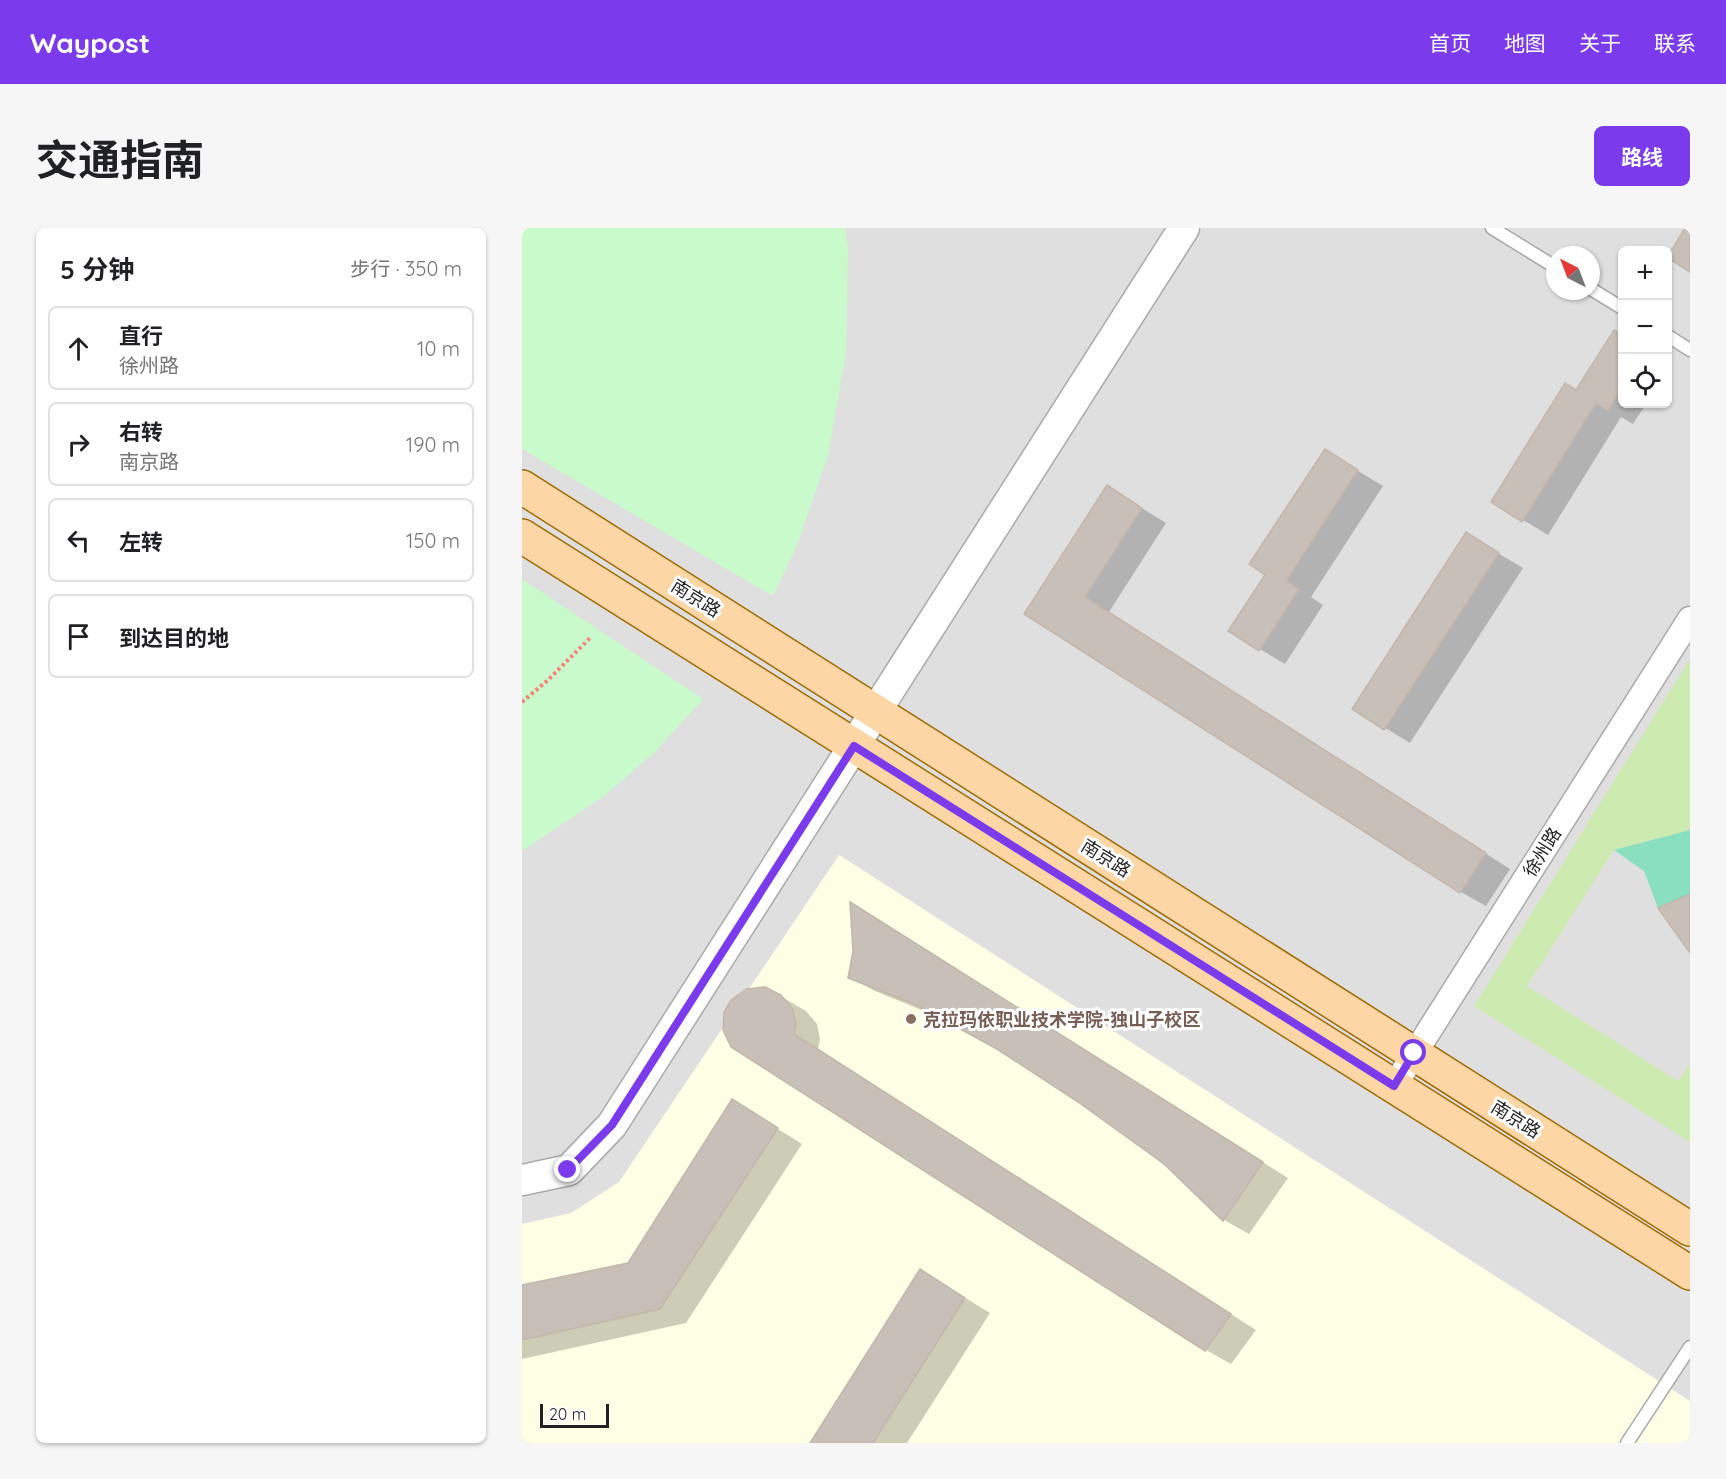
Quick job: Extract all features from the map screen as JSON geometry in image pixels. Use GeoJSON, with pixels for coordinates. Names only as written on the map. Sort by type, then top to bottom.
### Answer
{"type":"FeatureCollection","features":[{"type":"Feature","properties":{"kind":"main road","name":"南京路"},"geometry":{"type":"LineString","coordinates":[[522,487],[1690,1229]]}},
{"type":"Feature","properties":{"kind":"main road","name":"南京路"},"geometry":{"type":"LineString","coordinates":[[522,536],[1690,1273]]}},
{"type":"Feature","properties":{"kind":"street"},"geometry":{"type":"LineString","coordinates":[[522,1180],[568,1170],[612,1125],[1184,228]]}},
{"type":"Feature","properties":{"kind":"street","name":"徐州路"},"geometry":{"type":"LineString","coordinates":[[1394,1086],[1690,619]]}},
{"type":"Feature","properties":{"kind":"lane"},"geometry":{"type":"LineString","coordinates":[[1492,228],[1510,232],[1546,260]]}},
{"type":"Feature","properties":{"kind":"lane"},"geometry":{"type":"LineString","coordinates":[[1600,294],[1618,305]]}},
{"type":"Feature","properties":{"kind":"lane"},"geometry":{"type":"LineString","coordinates":[[1672,339],[1690,350]]}},
{"type":"Feature","properties":{"kind":"lane"},"geometry":{"type":"LineString","coordinates":[[1627,1443],[1690,1347]]}},
{"type":"Feature","properties":{"kind":"path"},"geometry":{"type":"LineString","coordinates":[[522,702],[590,638]]}},
{"type":"Feature","properties":{"kind":"shaded area"},"geometry":{"type":"Polygon","coordinates":[[[522,228],[1690,228],[1690,1443],[522,1443],[522,228]]]}},
{"type":"Feature","properties":{"kind":"shaded area","name":"克拉玛依职业技术学院-独山子校区"},"geometry":{"type":"Polygon","coordinates":[[[839,855],[1690,1401],[1690,1443],[522,1443],[522,1224],[571,1213],[619,1182],[839,855]]]}},
{"type":"Feature","properties":{"kind":"green space"},"geometry":{"type":"Polygon","coordinates":[[[522,228],[845,228],[848,249],[846,353],[828,455],[797,545],[773,596],[522,449],[522,228]]]}},
{"type":"Feature","properties":{"kind":"green space"},"geometry":{"type":"Polygon","coordinates":[[[522,579],[703,699],[656,751],[604,796],[522,851],[522,579]]]}},
{"type":"Feature","properties":{"kind":"green space"},"geometry":{"type":"Polygon","coordinates":[[[1690,659],[1690,830],[1614,850],[1527,986],[1678,1081],[1690,1064],[1690,1142],[1474,1006],[1690,659]]]}},
{"type":"Feature","properties":{"kind":"green space"},"geometry":{"type":"Polygon","coordinates":[[[1690,830],[1690,953],[1658,908],[1644,871],[1614,850],[1690,830]]]}},
{"type":"Feature","properties":{"kind":"building"},"geometry":{"type":"Polygon","coordinates":[[[1685,228],[1690,228],[1690,272],[1672,261],[1672,249],[1685,228]]]}},
{"type":"Feature","properties":{"kind":"building"},"geometry":{"type":"Polygon","coordinates":[[[1614,330],[1618,332],[1618,394],[1608,411],[1596,403],[1522,522],[1491,502],[1565,383],[1576,390],[1614,330]]]}},
{"type":"Feature","properties":{"kind":"building"},"geometry":{"type":"Polygon","coordinates":[[[1325,449],[1358,470],[1286,581],[1299,589],[1259,651],[1228,631],[1265,575],[1249,564],[1325,449]]]}},
{"type":"Feature","properties":{"kind":"building"},"geometry":{"type":"Polygon","coordinates":[[[1107,485],[1142,508],[1085,597],[1486,853],[1460,893],[1024,614],[1107,485]]]}},
{"type":"Feature","properties":{"kind":"building"},"geometry":{"type":"Polygon","coordinates":[[[1466,532],[1499,553],[1384,730],[1352,709],[1466,532]]]}},
{"type":"Feature","properties":{"kind":"building"},"geometry":{"type":"Polygon","coordinates":[[[1690,894],[1690,953],[1658,908],[1690,894]]]}},
{"type":"Feature","properties":{"kind":"building"},"geometry":{"type":"Polygon","coordinates":[[[850,902],[1263,1162],[1223,1221],[1164,1164],[1078,1102],[997,1049],[914,1004],[848,978],[853,951],[850,902]]]}},
{"type":"Feature","properties":{"kind":"building"},"geometry":{"type":"Polygon","coordinates":[[[765,987],[781,995],[792,1008],[796,1024],[794,1034],[1231,1314],[1205,1351],[731,1047],[723,1030],[724,1012],[731,1000],[747,989],[765,987]]]}},
{"type":"Feature","properties":{"kind":"building"},"geometry":{"type":"Polygon","coordinates":[[[732,1099],[778,1128],[660,1309],[522,1340],[522,1285],[628,1263],[732,1099]]]}},
{"type":"Feature","properties":{"kind":"building"},"geometry":{"type":"Polygon","coordinates":[[[920,1269],[965,1298],[873,1443],[810,1443],[920,1269]]]}},
{"type":"Feature","properties":{"kind":"place","name":"克拉玛依职业技术学院-独山子校区"},"geometry":{"type":"Point","coordinates":[911,1019]}},
{"type":"Feature","properties":{"kind":"route"},"geometry":{"type":"LineString","coordinates":[[568,1170],[612,1125],[854,746],[1394,1086],[1414,1053]]}}]}
